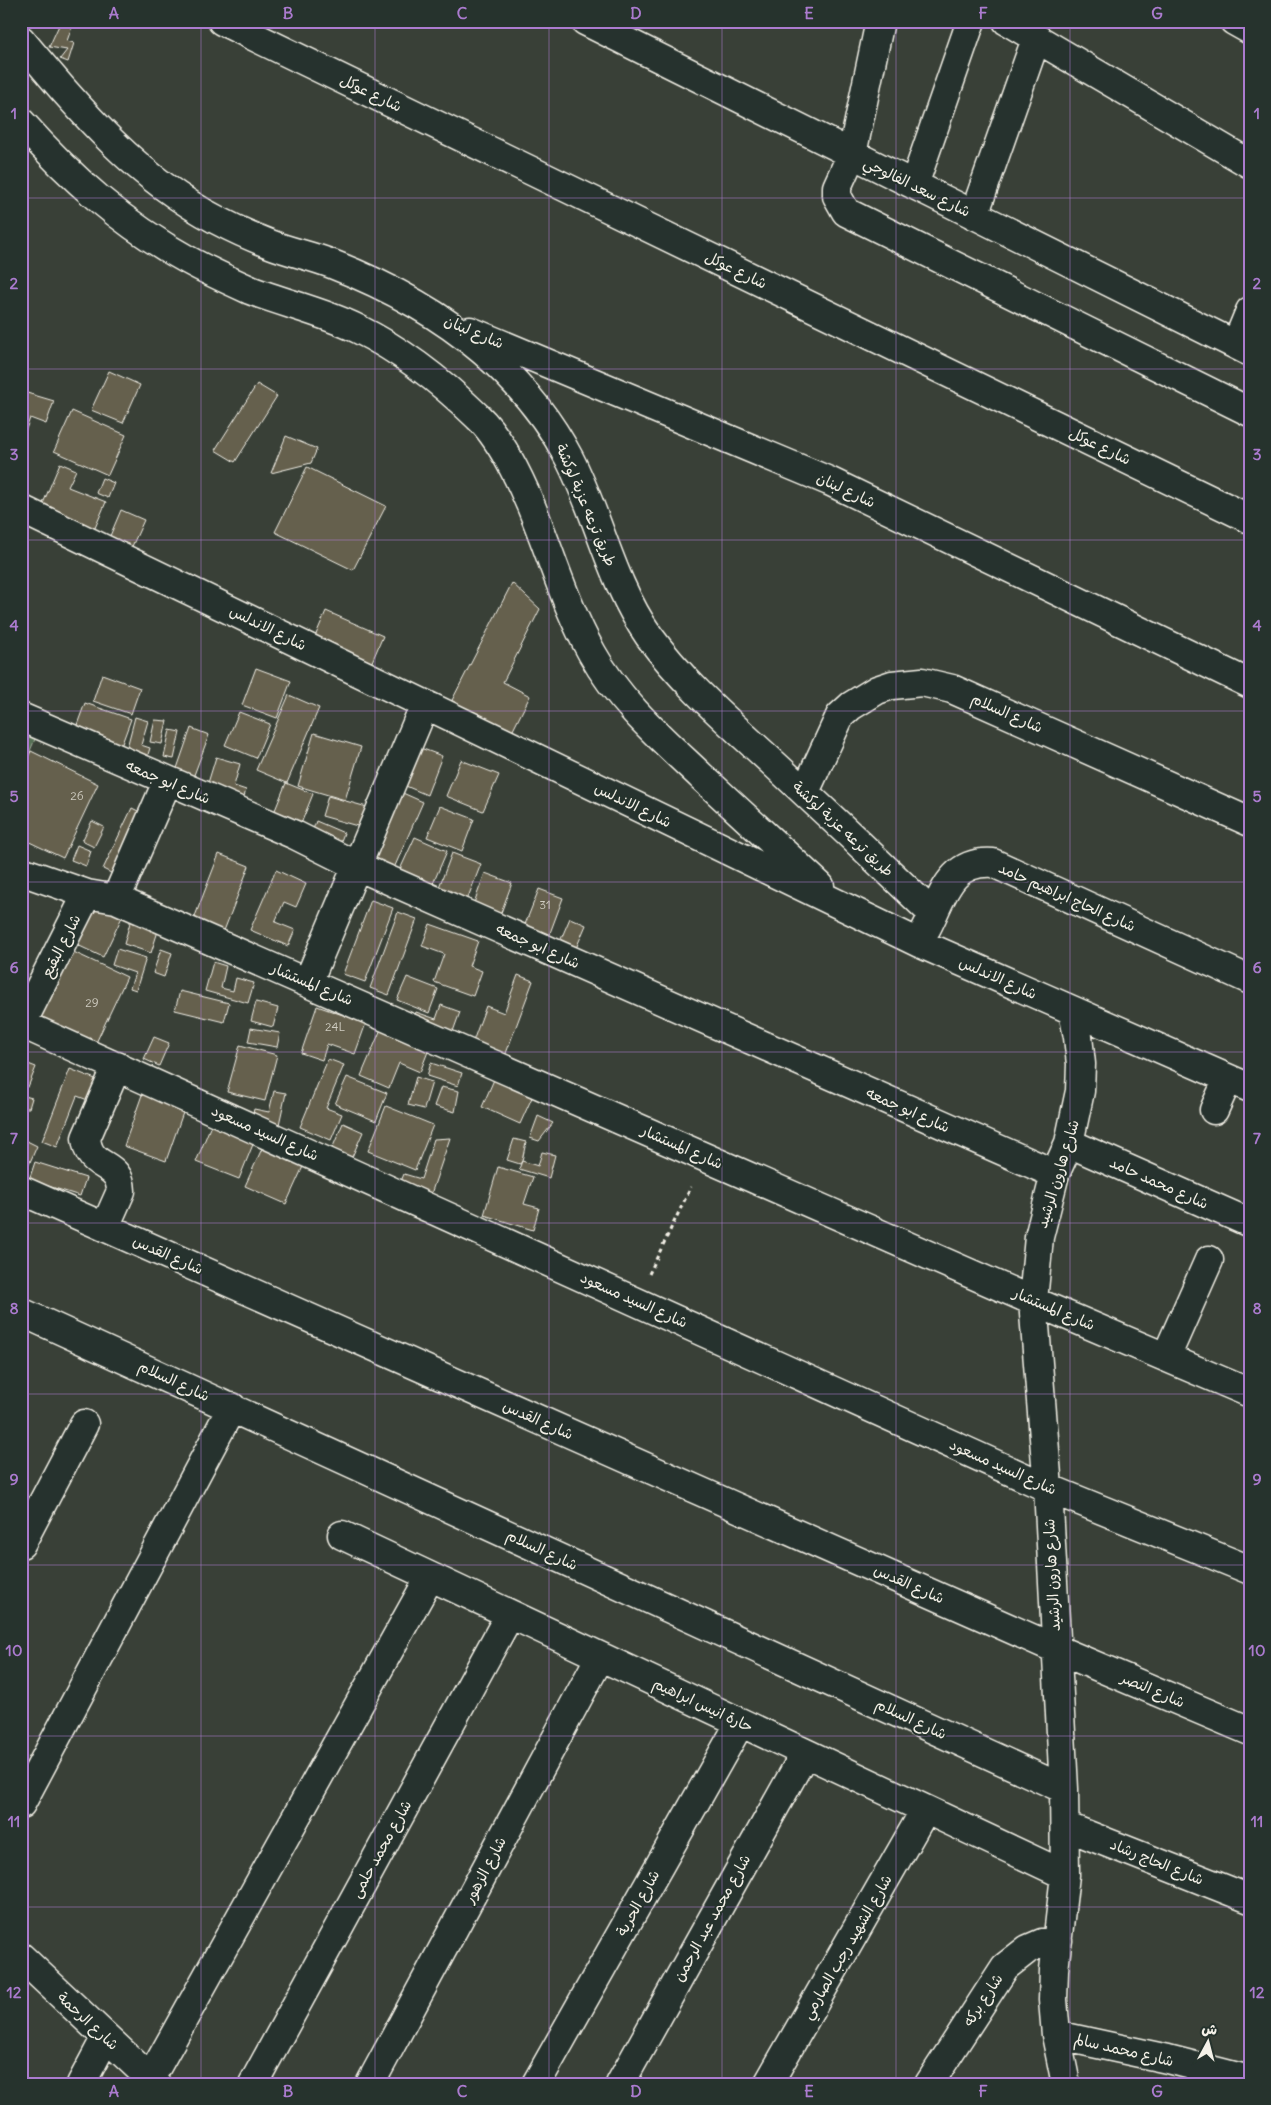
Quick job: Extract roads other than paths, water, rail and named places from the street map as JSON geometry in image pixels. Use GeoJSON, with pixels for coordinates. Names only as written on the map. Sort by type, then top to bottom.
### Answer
{"type":"FeatureCollection","features":[{"type":"Feature","properties":{"kind":"street","name":"شارع عوكل"},"geometry":{"type":"LineString","coordinates":[[222,21],[1250,519]]}},
{"type":"Feature","properties":{"kind":"street","name":"شارع سعد الفالوجي"},"geometry":{"type":"LineString","coordinates":[[585,21],[615,28],[852,154],[1243,348]]}},
{"type":"Feature","properties":{"kind":"street"},"geometry":{"type":"LineString","coordinates":[[880,21],[852,154],[836,187],[837,196],[846,212],[1250,412]]}},
{"type":"Feature","properties":{"kind":"street"},"geometry":{"type":"LineString","coordinates":[[914,185],[971,21]]}},
{"type":"Feature","properties":{"kind":"street"},"geometry":{"type":"LineString","coordinates":[[1007,21],[1250,164]]}},
{"type":"Feature","properties":{"kind":"street"},"geometry":{"type":"LineString","coordinates":[[1234,21],[1250,30]]}},
{"type":"Feature","properties":{"kind":"street"},"geometry":{"type":"LineString","coordinates":[[974,215],[1036,39]]}},
{"type":"Feature","properties":{"kind":"street","name":"طريق ترعه عزبة لوكشة"},"geometry":{"type":"LineString","coordinates":[[21,40],[74,103],[116,148],[164,187],[216,219],[271,245],[330,263],[384,286],[434,316],[482,350],[524,390],[550,424],[570,460],[604,548],[627,600],[650,636],[691,686],[933,914]]}},
{"type":"Feature","properties":{"kind":"street"},"geometry":{"type":"LineString","coordinates":[[21,122],[78,182],[131,225],[189,261],[250,290],[310,309],[358,329],[404,355],[445,386],[482,420],[502,448],[519,478],[534,512],[573,618],[593,656],[617,690],[644,723],[841,906]]}},
{"type":"Feature","properties":{"kind":"street"},"geometry":{"type":"LineString","coordinates":[[1243,348],[1250,311]]}},
{"type":"Feature","properties":{"kind":"street","name":"شارع لبنان"},"geometry":{"type":"LineString","coordinates":[[434,316],[829,481],[1250,684]]}},
{"type":"Feature","properties":{"kind":"street","name":"شارع الاندلس"},"geometry":{"type":"LineString","coordinates":[[21,509],[919,943],[1239,1083]]}},
{"type":"Feature","properties":{"kind":"street","name":"شارع السلام"},"geometry":{"type":"LineString","coordinates":[[805,792],[840,716],[845,711],[877,690],[892,685],[922,682],[952,689],[1250,822]]}},
{"type":"Feature","properties":{"kind":"street"},"geometry":{"type":"LineString","coordinates":[[308,982],[425,704]]}},
{"type":"Feature","properties":{"kind":"street","name":"شارع ابو جمعه"},"geometry":{"type":"LineString","coordinates":[[21,717],[167,782],[295,835],[357,866],[1055,1174]]}},
{"type":"Feature","properties":{"kind":"street"},"geometry":{"type":"LineString","coordinates":[[116,899],[167,782]]}},
{"type":"Feature","properties":{"kind":"street","name":"شارع الحاج ابراهيم حامد"},"geometry":{"type":"LineString","coordinates":[[919,943],[951,878],[959,870],[970,864],[992,863],[1250,980]]}},
{"type":"Feature","properties":{"kind":"street","name":"شارع المستشار"},"geometry":{"type":"LineString","coordinates":[[21,871],[86,894],[116,899],[1033,1301],[1250,1393]]}},
{"type":"Feature","properties":{"kind":"street","name":"شارع البقيع"},"geometry":{"type":"LineString","coordinates":[[22,1024],[86,894]]}},
{"type":"Feature","properties":{"kind":"street","name":"شارع هارون الرشيد"},"geometry":{"type":"LineString","coordinates":[[1066,2084],[1056,2035],[1053,1985],[1065,1875],[1064,1789],[1048,1488],[1033,1301],[1039,1238],[1055,1174],[1069,1143],[1080,1091],[1081,1064],[1073,1011]]}},
{"type":"Feature","properties":{"kind":"street","name":"شارع السيد مسعود"},"geometry":{"type":"LineString","coordinates":[[22,1024],[1048,1488],[1250,1570]]}},
{"type":"Feature","properties":{"kind":"street"},"geometry":{"type":"LineString","coordinates":[[105,1227],[121,1190],[119,1178],[111,1168],[99,1163],[91,1156],[87,1148],[86,1138],[117,1066]]}},
{"type":"Feature","properties":{"kind":"street"},"geometry":{"type":"LineString","coordinates":[[1214,1110],[1239,1083]]}},
{"type":"Feature","properties":{"kind":"street","name":"شارع محمد حامد"},"geometry":{"type":"LineString","coordinates":[[1069,1143],[1250,1223]]}},
{"type":"Feature","properties":{"kind":"street","name":"شارع القدس"},"geometry":{"type":"LineString","coordinates":[[21,1190],[1056,1649]]}},
{"type":"Feature","properties":{"kind":"street"},"geometry":{"type":"LineString","coordinates":[[1166,1357],[1210,1260]]}},
{"type":"Feature","properties":{"kind":"street","name":"شارع السلام"},"geometry":{"type":"LineString","coordinates":[[21,1312],[1064,1789]]}},
{"type":"Feature","properties":{"kind":"street"},"geometry":{"type":"LineString","coordinates":[[21,1804],[232,1408]]}},
{"type":"Feature","properties":{"kind":"street"},"geometry":{"type":"LineString","coordinates":[[21,1544],[84,1424]]}},
{"type":"Feature","properties":{"kind":"street","name":"حارة انيس ابراهيم"},"geometry":{"type":"LineString","coordinates":[[342,1535],[1065,1875]]}},
{"type":"Feature","properties":{"kind":"street"},"geometry":{"type":"LineString","coordinates":[[153,2081],[430,1577]]}},
{"type":"Feature","properties":{"kind":"street","name":"شارع محمد حلمى"},"geometry":{"type":"LineString","coordinates":[[253,2084],[510,1614]]}},
{"type":"Feature","properties":{"kind":"street","name":"شارع النصر"},"geometry":{"type":"LineString","coordinates":[[1056,1649],[1250,1731]]}},
{"type":"Feature","properties":{"kind":"street","name":"شارع الزهور"},"geometry":{"type":"LineString","coordinates":[[370,2084],[600,1657]]}},
{"type":"Feature","properties":{"kind":"street","name":"شارع الحرية"},"geometry":{"type":"LineString","coordinates":[[536,2084],[740,1722]]}},
{"type":"Feature","properties":{"kind":"street","name":"شارع محمد عبد الرحمن"},"geometry":{"type":"LineString","coordinates":[[620,2084],[805,1753]]}},
{"type":"Feature","properties":{"kind":"street","name":"شارع الشهيد رجب الصارمي"},"geometry":{"type":"LineString","coordinates":[[768,2084],[925,1810]]}},
{"type":"Feature","properties":{"kind":"street","name":"شارع الحاج رشاد"},"geometry":{"type":"LineString","coordinates":[[1065,1826],[1250,1899]]}},
{"type":"Feature","properties":{"kind":"street","name":"شارع بركه"},"geometry":{"type":"LineString","coordinates":[[929,2084],[1005,1967],[1028,1949],[1042,1943],[1058,1941]]}},
{"type":"Feature","properties":{"kind":"street","name":"شارع الرحمة"},"geometry":{"type":"LineString","coordinates":[[24,1966],[106,2037],[153,2081]]}},
{"type":"Feature","properties":{"kind":"street","name":"شارع محمد سالم"},"geometry":{"type":"LineString","coordinates":[[1056,2035],[1168,2059],[1250,2080]]}},
{"type":"Feature","properties":{"kind":"street"},"geometry":{"type":"LineString","coordinates":[[81,2084],[106,2037]]}}]}
